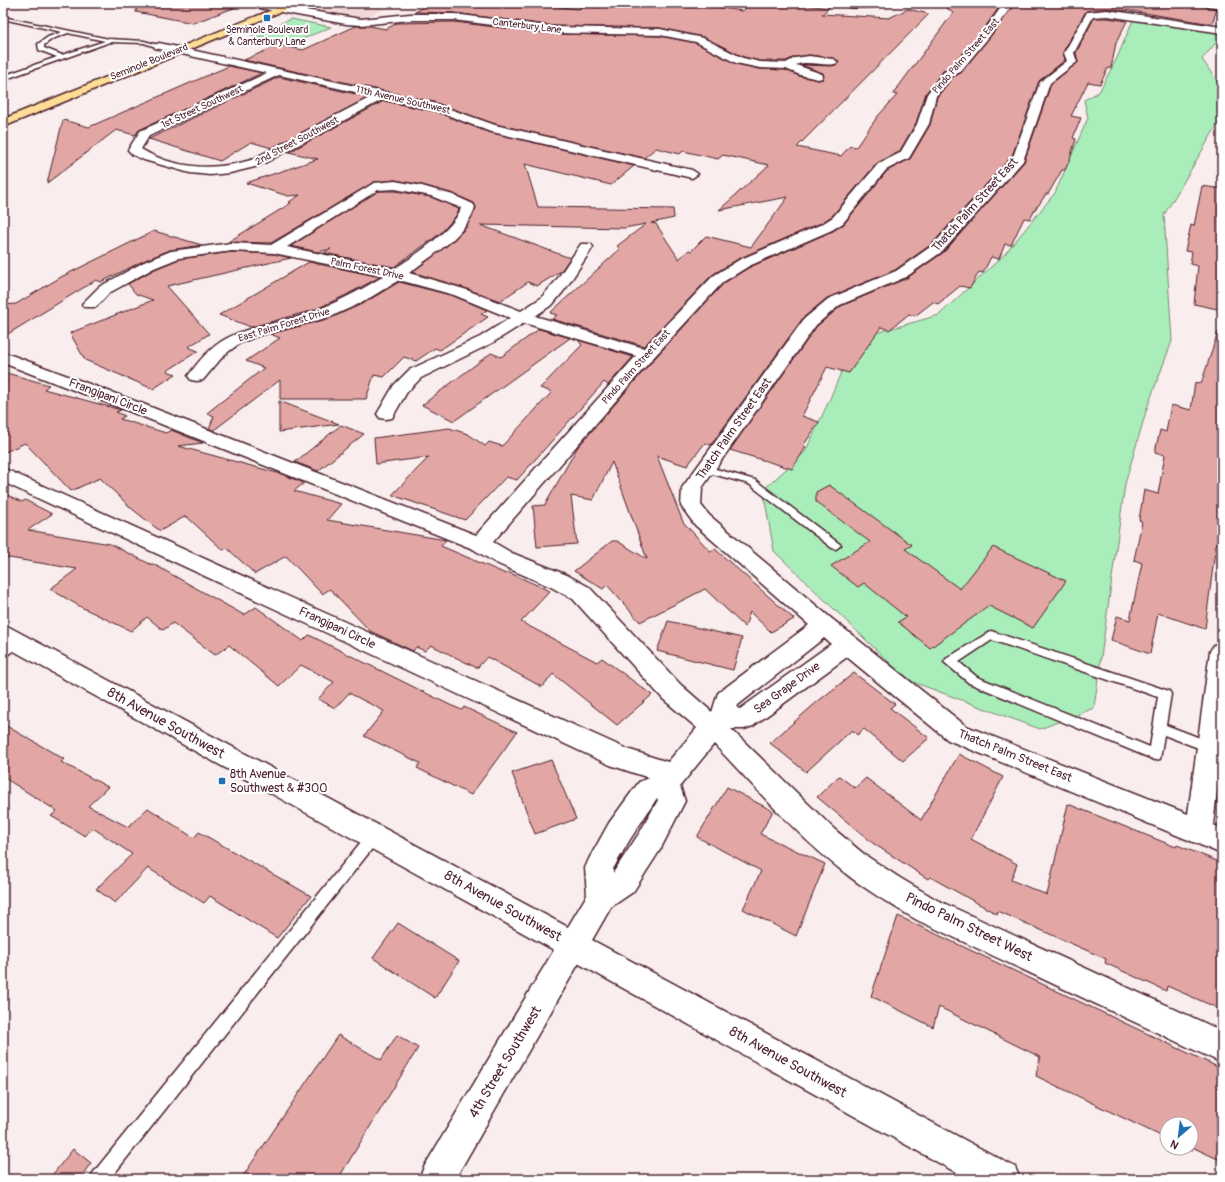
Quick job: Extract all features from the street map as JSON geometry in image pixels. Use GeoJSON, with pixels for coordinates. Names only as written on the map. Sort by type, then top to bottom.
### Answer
{"type":"FeatureCollection","features":[{"type":"Feature","properties":{"kind":"main road","name":"Seminole Boulevard"},"geometry":{"type":"LineString","coordinates":[[3,123],[178,44],[297,3]]}},
{"type":"Feature","properties":{"kind":"main road","name":"Seminole Boulevard"},"geometry":{"type":"LineString","coordinates":[[144,52],[159,46]]}},
{"type":"Feature","properties":{"kind":"street"},"geometry":{"type":"LineString","coordinates":[[844,3],[878,4]]}},
{"type":"Feature","properties":{"kind":"street","name":"Pindo Palm Street East"},"geometry":{"type":"LineString","coordinates":[[480,544],[647,354],[718,279],[727,272],[827,227],[838,220],[882,167],[905,155],[923,124],[931,96],[948,74],[956,70],[985,36],[1009,3]]}},
{"type":"Feature","properties":{"kind":"street"},"geometry":{"type":"LineString","coordinates":[[1206,3],[1222,5]]}},
{"type":"Feature","properties":{"kind":"street","name":"Canterbury Lane"},"geometry":{"type":"LineString","coordinates":[[262,6],[332,24],[410,17],[454,18],[545,30],[660,32],[699,40],[740,61],[760,65],[788,66],[804,73],[818,76]]}},
{"type":"Feature","properties":{"kind":"street","name":"Thatch Palm Street East"},"geometry":{"type":"LineString","coordinates":[[1210,836],[957,733],[824,625],[702,520],[691,506],[692,488],[810,322],[834,302],[900,274],[926,258],[938,248],[1013,166],[1019,158],[1045,82],[1072,62],[1070,53],[1090,14],[1108,13],[1222,30]]}},
{"type":"Feature","properties":{"kind":"street","name":"11th Avenue Southwest"},"geometry":{"type":"LineString","coordinates":[[159,46],[178,44],[278,72],[452,111],[472,121],[492,128],[692,174]]}},
{"type":"Feature","properties":{"kind":"street","name":"Canterbury Lane"},"geometry":{"type":"LineString","coordinates":[[788,66],[794,61],[801,59],[833,62]]}},
{"type":"Feature","properties":{"kind":"street","name":"1st Street Southwest"},"geometry":{"type":"LineString","coordinates":[[206,173],[141,156],[134,150],[144,134],[278,72]]}},
{"type":"Feature","properties":{"kind":"street","name":"2nd Street Southwest"},"geometry":{"type":"LineString","coordinates":[[206,173],[234,170],[255,163],[383,95]]}},
{"type":"Feature","properties":{"kind":"street","name":"East Palm Forest Drive"},"geometry":{"type":"LineString","coordinates":[[197,376],[214,356],[233,341],[254,332],[308,319],[347,304],[399,274],[449,235],[466,216],[468,207],[459,201],[405,186],[383,184],[374,187],[274,249]]}},
{"type":"Feature","properties":{"kind":"street"},"geometry":{"type":"LineString","coordinates":[[386,414],[400,389],[415,374],[486,340],[522,318],[547,300],[561,285],[586,247]]}},
{"type":"Feature","properties":{"kind":"street","name":"Palm Forest Drive"},"geometry":{"type":"LineString","coordinates":[[90,304],[104,290],[149,265],[176,254],[232,248],[274,249],[399,274],[459,292],[522,318],[647,354]]}},
{"type":"Feature","properties":{"kind":"street","name":"Frangipani Circle"},"geometry":{"type":"LineString","coordinates":[[3,357],[138,408],[480,544]]}},
{"type":"Feature","properties":{"kind":"street","name":"Frangipani Circle"},"geometry":{"type":"LineString","coordinates":[[3,474],[669,780]]}},
{"type":"Feature","properties":{"kind":"street"},"geometry":{"type":"LineString","coordinates":[[480,544],[504,558],[559,581],[581,593],[672,692],[718,722]]}},
{"type":"Feature","properties":{"kind":"street"},"geometry":{"type":"LineString","coordinates":[[574,945],[601,897],[623,882],[650,840],[672,801],[669,780],[718,722],[727,700],[824,625]]}},
{"type":"Feature","properties":{"kind":"street","name":"8th Avenue Southwest"},"geometry":{"type":"LineString","coordinates":[[8,643],[374,836],[1003,1179]]}},
{"type":"Feature","properties":{"kind":"street","name":"Sea Grape Drive"},"geometry":{"type":"LineString","coordinates":[[718,722],[744,719],[848,644]]}},
{"type":"Feature","properties":{"kind":"street"},"geometry":{"type":"LineString","coordinates":[[1210,836],[1209,747],[1222,651]]}},
{"type":"Feature","properties":{"kind":"street","name":"Pindo Palm Street West"},"geometry":{"type":"LineString","coordinates":[[718,722],[824,838],[855,864],[890,888],[927,910],[1222,1047]]}},
{"type":"Feature","properties":{"kind":"street","name":"4th Street Southwest"},"geometry":{"type":"LineString","coordinates":[[436,1179],[574,945]]}},
{"type":"Feature","properties":{"kind":"lane"},"geometry":{"type":"LineString","coordinates":[[3,18],[108,40],[144,42],[159,46]]}},
{"type":"Feature","properties":{"kind":"lane"},"geometry":{"type":"LineString","coordinates":[[62,57],[41,49],[41,44],[50,38],[67,32]]}},
{"type":"Feature","properties":{"kind":"lane"},"geometry":{"type":"LineString","coordinates":[[3,78],[108,40]]}},
{"type":"Feature","properties":{"kind":"lane"},"geometry":{"type":"LineString","coordinates":[[705,469],[752,482],[836,545]]}},
{"type":"Feature","properties":{"kind":"lane"},"geometry":{"type":"LineString","coordinates":[[991,635],[1165,694],[1159,728],[1155,755],[973,680],[950,662],[991,635]]}},
{"type":"Feature","properties":{"kind":"lane"},"geometry":{"type":"LineString","coordinates":[[1159,728],[1209,747]]}},
{"type":"Feature","properties":{"kind":"lane"},"geometry":{"type":"LineString","coordinates":[[98,1179],[374,836]]}},
{"type":"Feature","properties":{"kind":"shaded area"},"geometry":{"type":"Polygon","coordinates":[[[304,3],[398,3],[359,20],[290,9],[304,3]]]}},
{"type":"Feature","properties":{"kind":"green space"},"geometry":{"type":"Polygon","coordinates":[[[291,19],[331,27],[293,43],[252,35],[291,19]]]}},
{"type":"Feature","properties":{"kind":"green space"},"geometry":{"type":"Polygon","coordinates":[[[1133,20],[1222,33],[1222,36],[1202,59],[1218,83],[1222,117],[1164,215],[1172,341],[1147,408],[1125,484],[1094,708],[1040,729],[913,682],[895,668],[774,551],[763,490],[805,452],[829,401],[855,339],[939,315],[1004,255],[1055,193],[1088,118],[1084,100],[1099,92],[1117,58],[1133,20]]]}},
{"type":"Feature","properties":{"kind":"building"},"geometry":{"type":"Polygon","coordinates":[[[137,3],[241,3],[242,5],[193,23],[136,12],[137,3]]]}},
{"type":"Feature","properties":{"kind":"building"},"geometry":{"type":"Polygon","coordinates":[[[432,3],[530,3],[578,9],[589,3],[691,3],[742,11],[752,3],[792,3],[829,8],[822,14],[889,18],[908,9],[929,14],[797,147],[841,156],[850,146],[856,147],[878,116],[897,95],[893,94],[953,13],[941,3],[1002,3],[981,33],[951,67],[943,71],[926,93],[916,123],[899,152],[877,163],[832,216],[821,223],[738,259],[712,275],[644,346],[552,319],[557,315],[550,313],[620,249],[617,246],[646,224],[624,228],[480,225],[570,258],[561,271],[537,286],[528,282],[500,301],[412,272],[448,245],[466,228],[476,208],[474,203],[454,194],[422,185],[395,180],[374,182],[271,243],[228,242],[291,203],[289,202],[300,195],[288,196],[246,183],[318,159],[289,152],[384,101],[437,112],[488,132],[634,166],[611,185],[525,164],[538,207],[673,209],[674,218],[651,223],[656,224],[679,259],[689,250],[691,251],[706,236],[751,247],[788,197],[719,210],[769,165],[723,155],[718,159],[683,151],[680,154],[656,148],[644,158],[495,124],[433,102],[244,60],[279,45],[303,50],[356,26],[370,26],[386,29],[397,23],[454,22],[554,34],[660,36],[696,43],[736,64],[760,69],[786,70],[799,76],[818,80],[823,79],[823,73],[801,65],[831,66],[836,65],[839,61],[833,58],[809,55],[795,57],[786,61],[760,61],[744,57],[703,37],[660,28],[554,26],[454,13],[415,12],[432,3]]]}},
{"type":"Feature","properties":{"kind":"building"},"geometry":{"type":"Polygon","coordinates":[[[1015,3],[1191,3],[1217,9],[1212,24],[1132,11],[1107,9],[1086,11],[1063,52],[1065,60],[1039,81],[1012,156],[932,244],[895,270],[827,298],[803,318],[711,445],[705,443],[687,466],[657,456],[683,522],[710,551],[715,549],[794,619],[771,632],[750,612],[745,627],[705,589],[640,622],[607,585],[603,589],[574,571],[612,541],[617,541],[647,559],[612,462],[593,500],[571,496],[577,544],[537,547],[533,506],[545,505],[577,448],[654,359],[724,283],[750,267],[833,231],[844,224],[887,171],[910,159],[930,125],[937,97],[953,77],[961,73],[1015,3]]]}},
{"type":"Feature","properties":{"kind":"building"},"geometry":{"type":"Polygon","coordinates":[[[1094,18],[1127,21],[1116,43],[1111,68],[1108,68],[1100,84],[1088,82],[1071,116],[1081,118],[1073,138],[1076,139],[1065,170],[1062,170],[1048,194],[1046,194],[1037,206],[1030,219],[1024,218],[1011,245],[1005,244],[999,259],[991,257],[983,273],[979,272],[970,288],[960,286],[938,304],[933,302],[915,316],[909,314],[889,330],[881,327],[849,373],[827,367],[802,416],[819,422],[803,446],[806,447],[792,469],[730,450],[817,326],[841,306],[907,278],[944,252],[1024,162],[1051,84],[1078,62],[1076,53],[1094,18]]]}},
{"type":"Feature","properties":{"kind":"building"},"geometry":{"type":"Polygon","coordinates":[[[229,66],[262,73],[139,130],[135,135],[116,130],[47,183],[63,120],[89,127],[229,66]]]}},
{"type":"Feature","properties":{"kind":"building"},"geometry":{"type":"Polygon","coordinates":[[[279,77],[369,97],[272,148],[251,142],[220,161],[149,139],[279,77]]]}},
{"type":"Feature","properties":{"kind":"building"},"geometry":{"type":"Polygon","coordinates":[[[1202,186],[1222,189],[1222,310],[1194,304],[1198,266],[1190,264],[1192,252],[1185,251],[1191,225],[1194,226],[1202,186]]]}},
{"type":"Feature","properties":{"kind":"building"},"geometry":{"type":"Polygon","coordinates":[[[378,191],[395,191],[431,197],[459,209],[456,216],[441,233],[394,267],[324,253],[331,249],[318,252],[291,246],[378,191]]]}},
{"type":"Feature","properties":{"kind":"building"},"geometry":{"type":"Polygon","coordinates":[[[154,231],[202,245],[170,250],[143,261],[101,282],[96,280],[3,337],[3,305],[16,304],[61,277],[154,231]]]}},
{"type":"Feature","properties":{"kind":"building"},"geometry":{"type":"Polygon","coordinates":[[[232,252],[274,254],[291,258],[167,286],[209,334],[188,347],[198,351],[167,371],[176,374],[153,389],[85,360],[70,333],[153,300],[136,294],[128,284],[155,269],[179,259],[232,252]]]}},
{"type":"Feature","properties":{"kind":"building"},"geometry":{"type":"Polygon","coordinates":[[[309,262],[380,277],[314,310],[251,327],[219,315],[309,262]]]}},
{"type":"Feature","properties":{"kind":"building"},"geometry":{"type":"Polygon","coordinates":[[[399,282],[454,296],[487,310],[481,314],[488,317],[440,350],[435,348],[416,361],[404,357],[384,377],[374,375],[366,399],[280,399],[280,380],[214,430],[209,429],[214,416],[207,413],[264,368],[246,361],[280,338],[270,334],[331,318],[364,303],[399,282]]]}},
{"type":"Feature","properties":{"kind":"building"},"geometry":{"type":"Polygon","coordinates":[[[539,329],[570,338],[454,421],[422,405],[491,353],[501,357],[539,329]]]}},
{"type":"Feature","properties":{"kind":"building"},"geometry":{"type":"Polygon","coordinates":[[[1218,332],[1222,333],[1222,545],[1216,543],[1205,629],[1158,613],[1150,654],[1111,640],[1117,616],[1130,620],[1142,563],[1134,560],[1142,522],[1139,520],[1144,490],[1158,494],[1165,455],[1155,452],[1160,430],[1166,432],[1171,405],[1191,410],[1195,382],[1201,384],[1218,332]]]}},
{"type":"Feature","properties":{"kind":"building"},"geometry":{"type":"Polygon","coordinates":[[[578,340],[633,357],[608,385],[604,382],[517,480],[506,477],[465,520],[392,495],[429,457],[376,464],[374,438],[449,428],[468,434],[485,446],[489,442],[502,446],[552,392],[540,388],[582,345],[578,340]]]}},
{"type":"Feature","properties":{"kind":"building"},"geometry":{"type":"Polygon","coordinates":[[[3,372],[49,385],[44,389],[121,410],[116,412],[125,416],[120,419],[166,433],[171,430],[203,443],[178,446],[281,474],[304,483],[294,491],[341,504],[327,520],[446,540],[441,546],[506,574],[508,572],[550,591],[521,622],[597,662],[602,658],[652,695],[617,725],[553,674],[542,687],[487,657],[477,668],[431,645],[425,651],[416,647],[413,651],[370,631],[330,589],[322,594],[286,556],[255,574],[227,548],[223,550],[186,516],[160,531],[131,508],[100,478],[71,491],[25,443],[3,453],[3,372]]]}},
{"type":"Feature","properties":{"kind":"building"},"geometry":{"type":"Polygon","coordinates":[[[279,401],[339,424],[279,432],[279,401]]]}},
{"type":"Feature","properties":{"kind":"building"},"geometry":{"type":"Polygon","coordinates":[[[341,425],[364,434],[318,471],[295,462],[341,425]]]}},
{"type":"Feature","properties":{"kind":"building"},"geometry":{"type":"Polygon","coordinates":[[[829,485],[912,545],[905,549],[960,589],[993,547],[1066,581],[1033,628],[989,606],[930,648],[898,622],[906,617],[864,583],[858,587],[831,566],[870,542],[816,502],[816,492],[829,485]]]}},
{"type":"Feature","properties":{"kind":"building"},"geometry":{"type":"Polygon","coordinates":[[[3,493],[22,502],[25,500],[52,514],[28,530],[110,544],[150,564],[153,564],[244,615],[256,607],[303,641],[309,635],[450,705],[462,710],[464,707],[517,732],[471,795],[417,768],[420,763],[364,736],[384,711],[349,693],[335,708],[318,699],[334,682],[301,665],[279,686],[229,645],[215,655],[173,623],[163,630],[147,617],[131,631],[81,607],[50,589],[77,569],[3,557],[3,493]]]}},
{"type":"Feature","properties":{"kind":"building"},"geometry":{"type":"Polygon","coordinates":[[[668,621],[742,638],[733,670],[657,651],[668,621]]]}},
{"type":"Feature","properties":{"kind":"building"},"geometry":{"type":"Polygon","coordinates":[[[854,673],[895,704],[890,708],[929,738],[903,761],[864,729],[857,735],[852,730],[806,772],[770,743],[817,702],[854,673]]]}},
{"type":"Feature","properties":{"kind":"building"},"geometry":{"type":"Polygon","coordinates":[[[3,724],[64,759],[61,762],[108,787],[88,806],[128,827],[148,808],[194,838],[199,832],[311,896],[277,938],[210,896],[204,903],[148,868],[115,903],[96,889],[132,854],[93,828],[85,836],[51,816],[57,811],[3,777],[3,724]]]}},
{"type":"Feature","properties":{"kind":"building"},"geometry":{"type":"Polygon","coordinates":[[[959,754],[1003,777],[971,839],[1017,864],[1011,880],[1047,895],[1068,804],[1176,847],[1177,845],[1222,863],[1222,1010],[1167,986],[1166,991],[1105,963],[1106,959],[998,911],[997,914],[930,877],[928,879],[874,844],[817,797],[839,776],[855,788],[866,778],[921,820],[959,754]]]}},
{"type":"Feature","properties":{"kind":"building"},"geometry":{"type":"Polygon","coordinates":[[[551,760],[576,819],[535,834],[512,773],[551,760]]]}},
{"type":"Feature","properties":{"kind":"building"},"geometry":{"type":"Polygon","coordinates":[[[727,787],[773,811],[760,834],[825,864],[796,936],[743,909],[761,871],[697,837],[727,787]]]}},
{"type":"Feature","properties":{"kind":"building"},"geometry":{"type":"Polygon","coordinates":[[[898,916],[1222,1069],[1222,1161],[1199,1150],[1199,1116],[1159,1116],[1159,1135],[1036,1076],[1040,1057],[939,1007],[933,1027],[871,996],[898,916]]]}},
{"type":"Feature","properties":{"kind":"building"},"geometry":{"type":"Polygon","coordinates":[[[398,923],[459,961],[435,998],[373,958],[398,923]]]}},
{"type":"Feature","properties":{"kind":"building"},"geometry":{"type":"Polygon","coordinates":[[[338,1035],[381,1060],[397,1035],[418,1048],[338,1179],[241,1179],[338,1035]]]}},
{"type":"Feature","properties":{"kind":"building"},"geometry":{"type":"Polygon","coordinates":[[[73,1149],[91,1163],[79,1179],[49,1179],[73,1149]]]}},
{"type":"Feature","properties":{"kind":"place","name":"Seminole Boulevard & Canterbury Lane"},"geometry":{"type":"Point","coordinates":[267,18]}},
{"type":"Feature","properties":{"kind":"place","name":"8th Avenue Southwest & #300"},"geometry":{"type":"Point","coordinates":[222,781]}}]}
